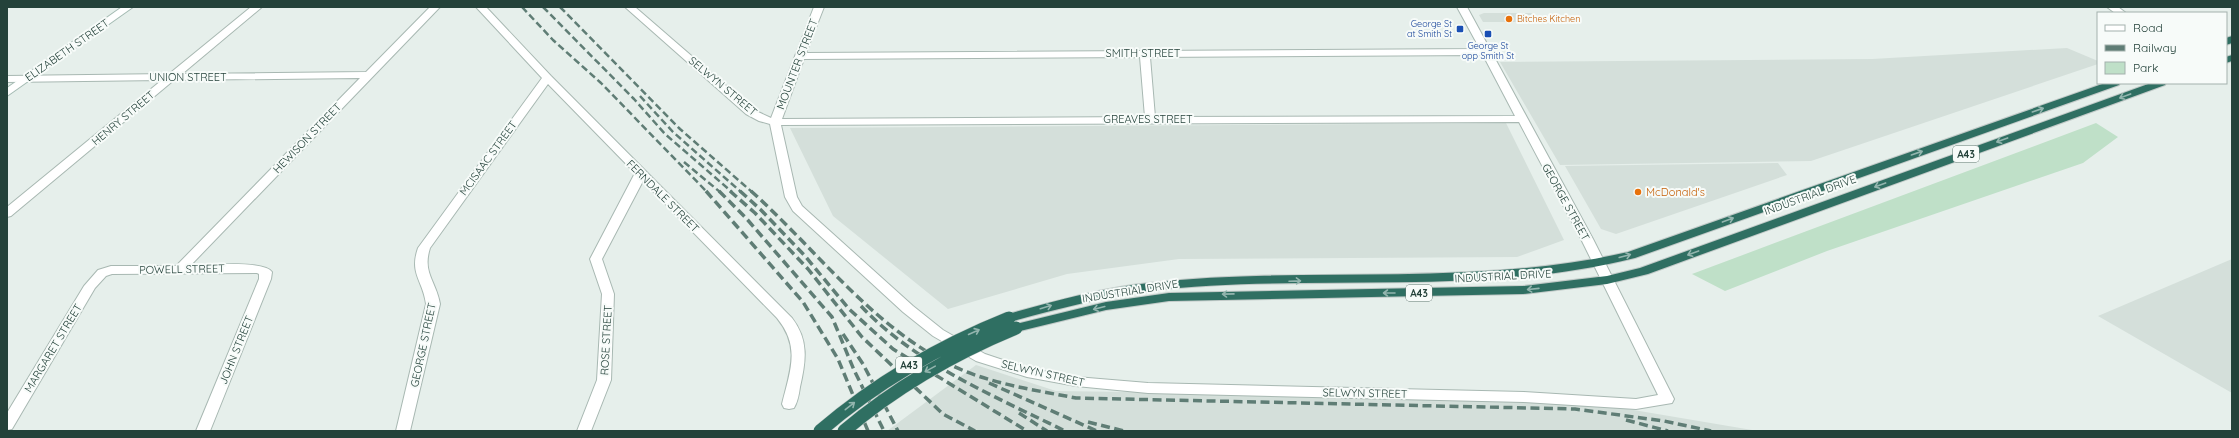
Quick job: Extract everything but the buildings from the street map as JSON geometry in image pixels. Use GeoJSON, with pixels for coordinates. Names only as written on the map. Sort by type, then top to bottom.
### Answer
{"type":"FeatureCollection","features":[{"type":"Feature","properties":{"kind":"highway","name":"INDUSTRIAL DRIVE"},"geometry":{"type":"LineString","coordinates":[[820,431],[864,395],[912,364],[953,342],[1013,323],[1063,302],[1106,293],[1168,285],[1505,276],[1599,263],[1638,252],[2111,84]]}},
{"type":"Feature","properties":{"kind":"highway","name":"INDUSTRIAL DRIVE"},"geometry":{"type":"LineString","coordinates":[[844,431],[879,402],[926,371],[976,345],[1013,323],[1106,306],[1169,297],[1238,294],[1500,291],[1571,285],[1608,280],[1644,271],[2158,84]]}},
{"type":"Feature","properties":{"kind":"street","name":"ELIZABETH STREET"},"geometry":{"type":"LineString","coordinates":[[7,93],[128,7]]}},
{"type":"Feature","properties":{"kind":"street","name":"HENRY STREET"},"geometry":{"type":"LineString","coordinates":[[7,213],[257,7]]}},
{"type":"Feature","properties":{"kind":"street","name":"HEWISON STREET"},"geometry":{"type":"LineString","coordinates":[[179,270],[435,7]]}},
{"type":"Feature","properties":{"kind":"street","name":"FERNDALE STREET"},"geometry":{"type":"LineString","coordinates":[[481,7],[547,78],[782,315],[794,333],[798,365],[789,404]]}},
{"type":"Feature","properties":{"kind":"street","name":"SELWYN STREET"},"geometry":{"type":"LineString","coordinates":[[630,7],[750,112],[763,119],[775,122],[791,197],[797,208],[926,325],[961,348],[1001,364],[1049,377],[1091,384],[1148,388],[1524,398],[1636,404],[1667,399]]}},
{"type":"Feature","properties":{"kind":"street","name":"MOUNTER STREET"},"geometry":{"type":"LineString","coordinates":[[775,122],[819,7]]}},
{"type":"Feature","properties":{"kind":"street","name":"GEORGE STREET"},"geometry":{"type":"LineString","coordinates":[[1462,7],[1608,280],[1667,399]]}},
{"type":"Feature","properties":{"kind":"street","name":"SMITH STREET"},"geometry":{"type":"LineString","coordinates":[[801,56],[1486,52]]}},
{"type":"Feature","properties":{"kind":"street"},"geometry":{"type":"LineString","coordinates":[[1145,53],[1150,119]]}},
{"type":"Feature","properties":{"kind":"street","name":"UNION STREET"},"geometry":{"type":"LineString","coordinates":[[7,79],[369,75]]}},
{"type":"Feature","properties":{"kind":"street","name":"MCISAAC STREET"},"geometry":{"type":"LineString","coordinates":[[429,239],[547,78]]}},
{"type":"Feature","properties":{"kind":"street","name":"GREAVES STREET"},"geometry":{"type":"LineString","coordinates":[[775,122],[1150,119],[1522,119]]}},
{"type":"Feature","properties":{"kind":"street","name":"ROSE STREET"},"geometry":{"type":"LineString","coordinates":[[584,431],[604,380],[608,294],[596,260],[641,173]]}},
{"type":"Feature","properties":{"kind":"street","name":"GEORGE STREET"},"geometry":{"type":"LineString","coordinates":[[403,431],[433,304],[431,291],[420,272],[419,265],[420,257],[429,239]]}},
{"type":"Feature","properties":{"kind":"street","name":"POWELL STREET"},"geometry":{"type":"LineString","coordinates":[[102,273],[111,270],[263,270]]}},
{"type":"Feature","properties":{"kind":"street","name":"JOHN STREET"},"geometry":{"type":"LineString","coordinates":[[203,431],[265,279],[266,272],[263,270]]}},
{"type":"Feature","properties":{"kind":"street","name":"MARGARET STREET"},"geometry":{"type":"LineString","coordinates":[[7,426],[90,286],[102,273]]}},
{"type":"Feature","properties":{"kind":"shaded area","name":"Bitches Kitchen"},"geometry":{"type":"Polygon","coordinates":[[[1484,13],[1533,13],[1539,22],[1483,22],[1479,15],[1484,13]]]}},
{"type":"Feature","properties":{"kind":"shaded area"},"geometry":{"type":"Polygon","coordinates":[[[2067,48],[2097,61],[2097,64],[1811,161],[1560,165],[1500,62],[1872,59],[2067,48]]]}},
{"type":"Feature","properties":{"kind":"shaded area"},"geometry":{"type":"Polygon","coordinates":[[[1506,123],[1564,240],[1517,257],[1179,259],[1067,274],[948,309],[833,216],[790,128],[1506,123]]]}},
{"type":"Feature","properties":{"kind":"shaded area"},"geometry":{"type":"Polygon","coordinates":[[[1778,163],[1787,175],[1616,234],[1601,229],[1565,166],[1778,163]]]}},
{"type":"Feature","properties":{"kind":"shaded area"},"geometry":{"type":"Polygon","coordinates":[[[2232,259],[2232,393],[2098,316],[2232,259]]]}},
{"type":"Feature","properties":{"kind":"shaded area"},"geometry":{"type":"Polygon","coordinates":[[[976,365],[1056,391],[1342,395],[1598,404],[1758,431],[887,431],[976,365]]]}},
{"type":"Feature","properties":{"kind":"green space"},"geometry":{"type":"Polygon","coordinates":[[[2096,123],[2118,137],[2083,163],[1827,251],[1725,291],[1692,274],[2096,123]]]}},
{"type":"Feature","properties":{"kind":"railway"},"geometry":{"type":"LineString","coordinates":[[522,7],[553,40],[601,83],[707,192]]}},
{"type":"Feature","properties":{"kind":"railway"},"geometry":{"type":"LineString","coordinates":[[543,7],[634,99],[665,134],[732,192]]}},
{"type":"Feature","properties":{"kind":"railway"},"geometry":{"type":"LineString","coordinates":[[560,7],[680,129],[752,192]]}},
{"type":"Feature","properties":{"kind":"railway"},"geometry":{"type":"LineString","coordinates":[[640,96],[673,132],[741,192]]}},
{"type":"Feature","properties":{"kind":"railway"},"geometry":{"type":"LineString","coordinates":[[684,162],[720,192]]}},
{"type":"Feature","properties":{"kind":"railway"},"geometry":{"type":"LineString","coordinates":[[706,191],[803,302],[838,359],[868,431]]}},
{"type":"Feature","properties":{"kind":"railway"},"geometry":{"type":"LineString","coordinates":[[730,191],[755,213],[808,269],[862,337],[943,414],[975,431]]}},
{"type":"Feature","properties":{"kind":"railway"},"geometry":{"type":"LineString","coordinates":[[740,191],[761,210],[805,256],[849,309],[893,349],[1027,431]]}},
{"type":"Feature","properties":{"kind":"railway"},"geometry":{"type":"LineString","coordinates":[[751,191],[846,286],[870,309],[896,330],[923,349],[953,366],[998,382],[1076,398],[1575,409],[1664,421],[1711,431]]}},
{"type":"Feature","properties":{"kind":"railway"},"geometry":{"type":"LineString","coordinates":[[720,192],[746,218],[832,317],[854,370],[884,431]]}},
{"type":"Feature","properties":{"kind":"railway"},"geometry":{"type":"LineString","coordinates":[[861,306],[882,326],[931,362],[984,392],[1065,431]]}},
{"type":"Feature","properties":{"kind":"railway"},"geometry":{"type":"LineString","coordinates":[[843,334],[863,364],[898,431]]}},
{"type":"Feature","properties":{"kind":"railway"},"geometry":{"type":"LineString","coordinates":[[989,383],[1097,431]]}},
{"type":"Feature","properties":{"kind":"railway"},"geometry":{"type":"LineString","coordinates":[[1019,413],[1047,431]]}},
{"type":"Feature","properties":{"kind":"railway"},"geometry":{"type":"LineString","coordinates":[[1626,420],[1668,431]]}},
{"type":"Feature","properties":{"kind":"railway"},"geometry":{"type":"LineString","coordinates":[[1088,422],[1124,431]]}},
{"type":"Feature","properties":{"kind":"place","name":"Bitches Kitchen"},"geometry":{"type":"Point","coordinates":[1509,19]}},
{"type":"Feature","properties":{"kind":"place","name":"George St at Smith St"},"geometry":{"type":"Point","coordinates":[1460,29]}},
{"type":"Feature","properties":{"kind":"place","name":"George St opp Smith St"},"geometry":{"type":"Point","coordinates":[1488,34]}},
{"type":"Feature","properties":{"kind":"place","name":"McDonald's"},"geometry":{"type":"Point","coordinates":[1638,192]}}]}
